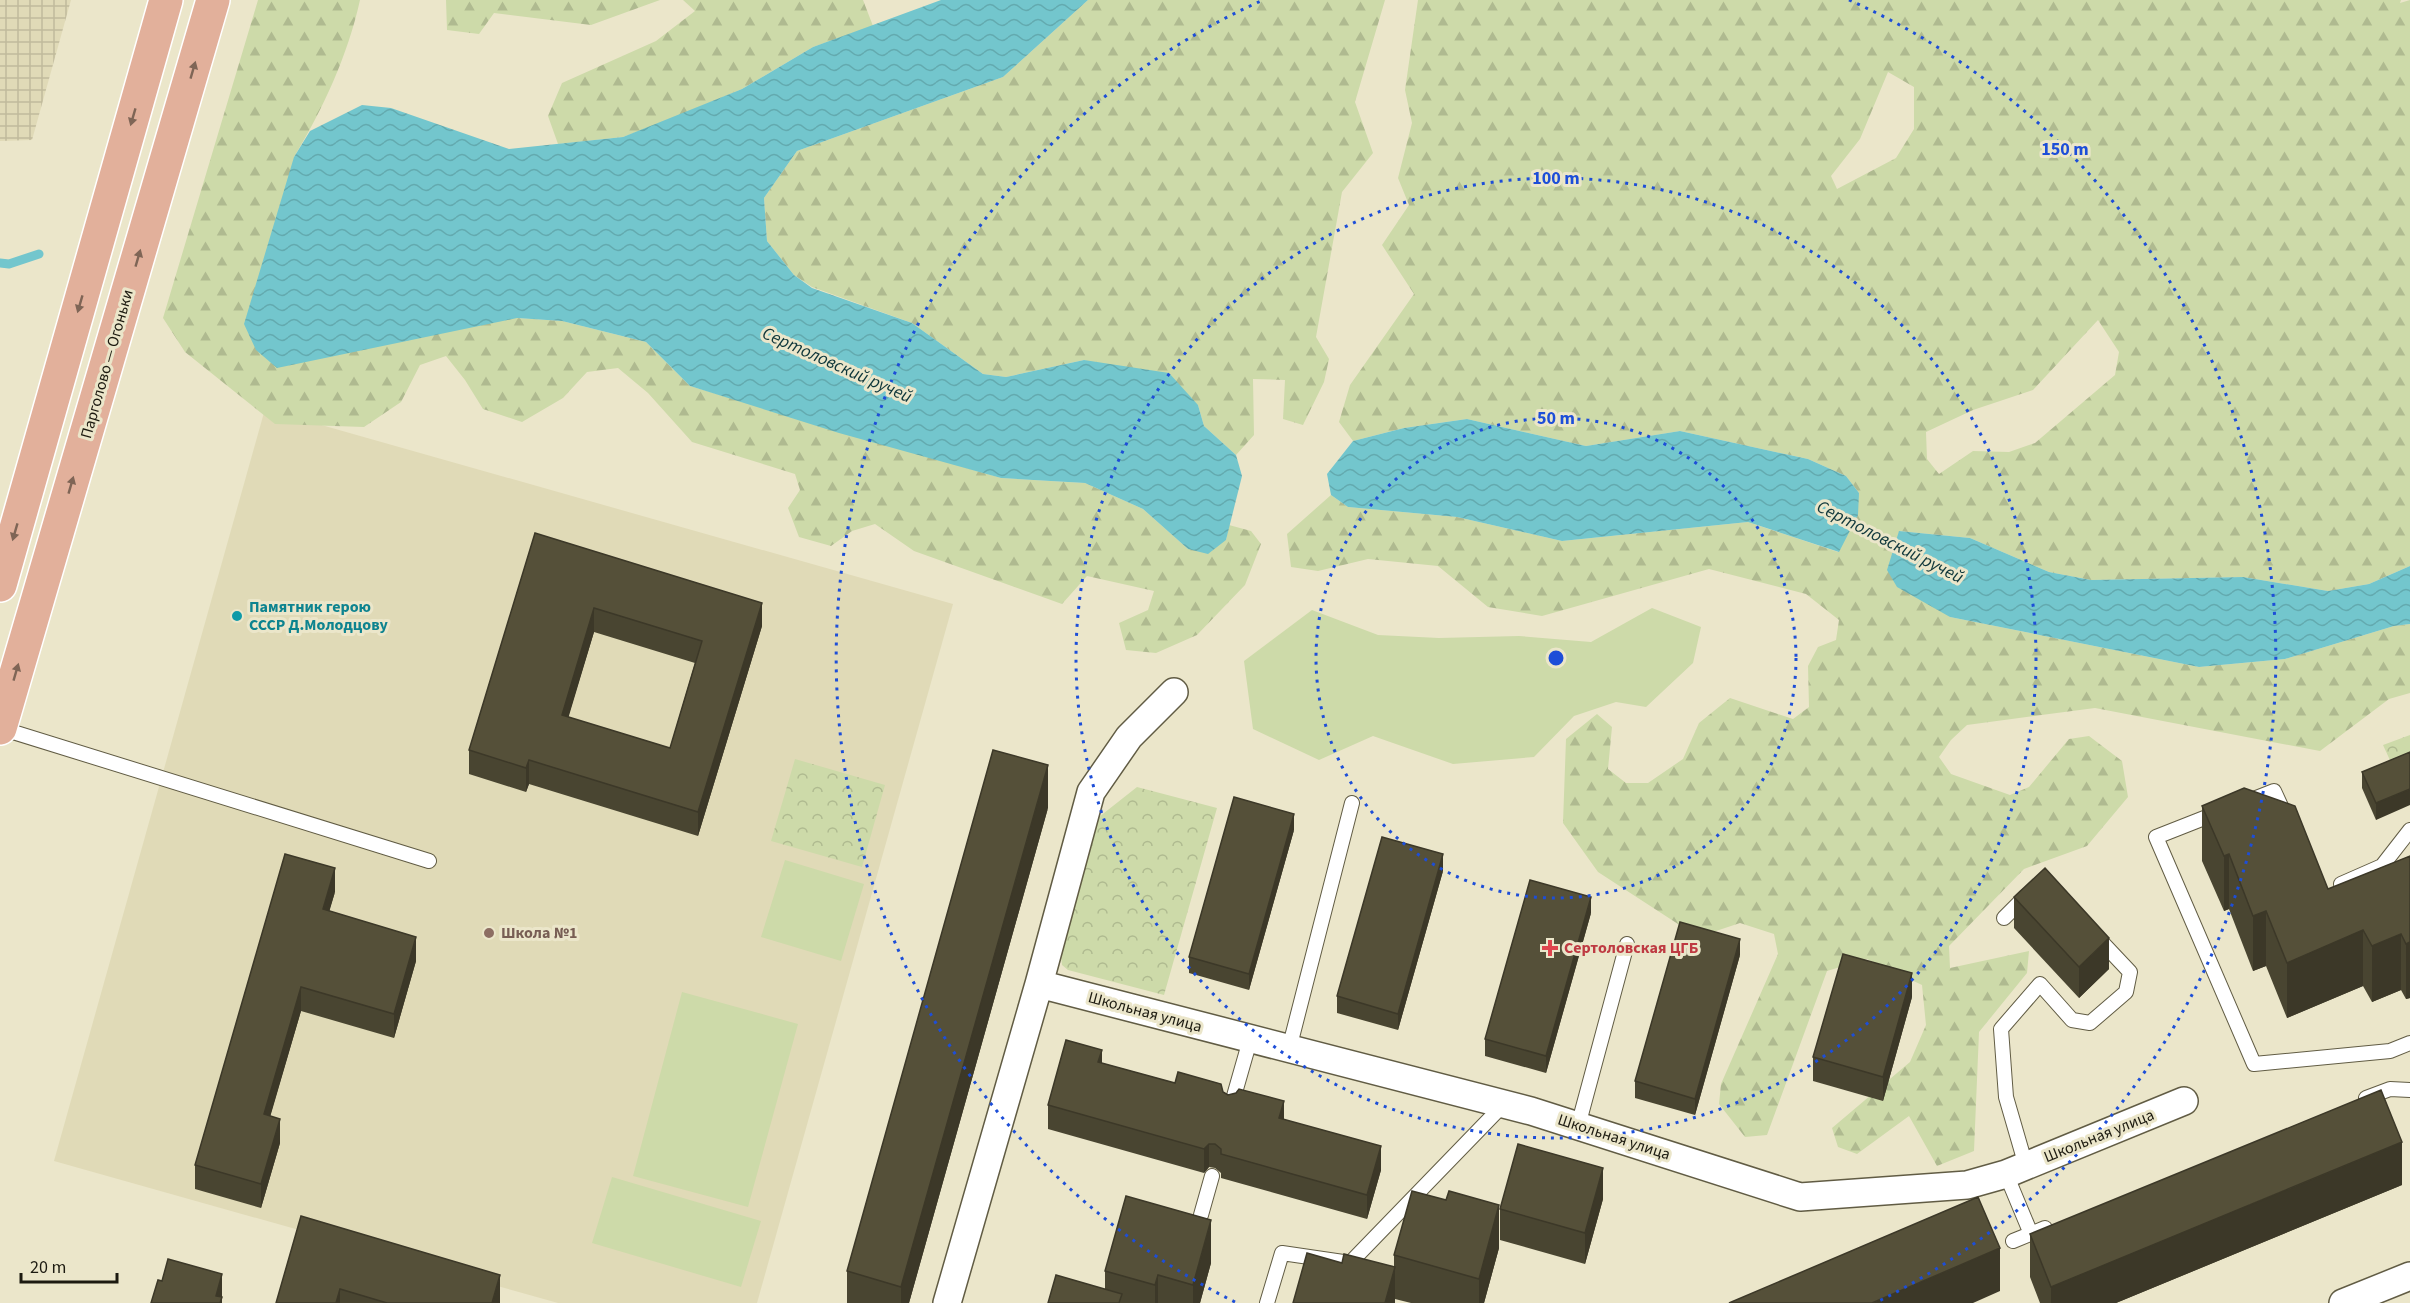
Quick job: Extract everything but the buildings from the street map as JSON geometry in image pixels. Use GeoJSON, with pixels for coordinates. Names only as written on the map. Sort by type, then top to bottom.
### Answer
{"type":"FeatureCollection","features":[{"type":"Feature","properties":{"kind":"main road"},"geometry":{"type":"LineString","coordinates":[[0,585],[166,0]]}},
{"type":"Feature","properties":{"kind":"main road","name":"Парголово — Огоньки"},"geometry":{"type":"LineString","coordinates":[[0,728],[213,0]]}},
{"type":"Feature","properties":{"kind":"street"},"geometry":{"type":"LineString","coordinates":[[947,1303],[1039,984],[1091,792],[1129,737],[1174,692]]}},
{"type":"Feature","properties":{"kind":"street","name":"Школьная улица"},"geometry":{"type":"LineString","coordinates":[[1039,984],[1504,1104],[1800,1197],[1967,1185],[2016,1170],[2184,1101]]}},
{"type":"Feature","properties":{"kind":"street"},"geometry":{"type":"LineString","coordinates":[[2343,1303],[2410,1276]]}},
{"type":"Feature","properties":{"kind":"lane"},"geometry":{"type":"LineString","coordinates":[[0,728],[429,861]]}},
{"type":"Feature","properties":{"kind":"lane"},"geometry":{"type":"LineString","coordinates":[[2292,831],[2274,790],[2156,837],[2254,1064],[2390,1051],[2410,1043]]}},
{"type":"Feature","properties":{"kind":"lane"},"geometry":{"type":"LineString","coordinates":[[1289,1049],[1352,803]]}},
{"type":"Feature","properties":{"kind":"lane"},"geometry":{"type":"LineString","coordinates":[[2330,888],[2382,866],[2410,830]]}},
{"type":"Feature","properties":{"kind":"lane"},"geometry":{"type":"LineString","coordinates":[[2004,918],[2035,887]]}},
{"type":"Feature","properties":{"kind":"lane"},"geometry":{"type":"LineString","coordinates":[[2031,1234],[2016,1170],[2006,1097],[2001,1029],[2040,984],[2073,1020],[2090,1023],[2126,992],[2130,972],[2090,930]]}},
{"type":"Feature","properties":{"kind":"lane"},"geometry":{"type":"LineString","coordinates":[[1578,1126],[1627,944]]}},
{"type":"Feature","properties":{"kind":"lane"},"geometry":{"type":"LineString","coordinates":[[1230,1110],[1250,1040]]}},
{"type":"Feature","properties":{"kind":"lane"},"geometry":{"type":"LineString","coordinates":[[2358,1102],[2391,1089],[2410,1090]]}},
{"type":"Feature","properties":{"kind":"lane"},"geometry":{"type":"LineString","coordinates":[[1267,1303],[1282,1253],[1350,1263],[1504,1104]]}},
{"type":"Feature","properties":{"kind":"lane"},"geometry":{"type":"LineString","coordinates":[[1201,1215],[1212,1176]]}},
{"type":"Feature","properties":{"kind":"lane"},"geometry":{"type":"LineString","coordinates":[[2013,1241],[2053,1225]]}},
{"type":"Feature","properties":{"kind":"shaded area"},"geometry":{"type":"Polygon","coordinates":[[[0,0],[71,0],[32,140],[0,141],[0,0]]]}},
{"type":"Feature","properties":{"kind":"shaded area","name":"Школа №1"},"geometry":{"type":"Polygon","coordinates":[[[265,409],[953,604],[757,1303],[558,1303],[54,1161],[265,409]]]}},
{"type":"Feature","properties":{"kind":"green space"},"geometry":{"type":"Polygon","coordinates":[[[258,0],[360,0],[349,41],[333,81],[294,157],[517,318],[562,321],[646,342],[690,386],[1001,478],[1085,483],[1143,509],[1188,549],[1226,540],[1229,525],[1251,531],[1261,544],[1245,585],[1197,635],[1156,653],[1126,650],[1119,623],[1148,610],[1154,591],[1087,576],[1062,604],[914,551],[875,524],[852,531],[831,546],[799,537],[788,508],[800,490],[795,474],[692,442],[648,393],[618,368],[587,372],[563,398],[522,422],[483,409],[465,380],[446,356],[420,365],[401,402],[364,427],[275,424],[185,352],[163,318],[258,0]]]}},
{"type":"Feature","properties":{"kind":"green space"},"geometry":{"type":"Polygon","coordinates":[[[446,0],[660,0],[591,25],[494,13],[479,34],[447,30],[446,0]]]}},
{"type":"Feature","properties":{"kind":"green space"},"geometry":{"type":"Polygon","coordinates":[[[683,0],[863,0],[873,26],[813,47],[742,89],[661,123],[623,137],[558,144],[548,116],[562,83],[656,41],[695,11],[683,0]]]}},
{"type":"Feature","properties":{"kind":"green space"},"geometry":{"type":"Polygon","coordinates":[[[1088,0],[1385,0],[1355,102],[1373,153],[1342,192],[1316,337],[1329,359],[1324,382],[1303,425],[1283,419],[1285,380],[1253,379],[1254,435],[1236,455],[1204,426],[1198,405],[1084,360],[1006,377],[983,374],[912,323],[812,287],[794,275],[767,241],[764,198],[797,151],[1003,77],[1088,0]]]}},
{"type":"Feature","properties":{"kind":"green space"},"geometry":{"type":"Polygon","coordinates":[[[1418,0],[2401,0],[2400,3],[2410,0],[2410,566],[2369,584],[2328,591],[2243,577],[2091,580],[2049,572],[1970,538],[1899,531],[1950,617],[2199,667],[2285,659],[2394,626],[2410,624],[2410,693],[2389,699],[2320,751],[2095,708],[1967,725],[1951,740],[1939,757],[1951,774],[2010,795],[2029,787],[2069,739],[2089,736],[2122,761],[2128,797],[2087,846],[2024,869],[1949,946],[1950,968],[2029,951],[2027,973],[1979,1032],[1974,1151],[1937,1166],[1909,1116],[1857,1154],[1838,1147],[1832,1128],[1910,1062],[1926,1025],[1922,985],[1867,959],[1827,971],[1767,1135],[1745,1137],[1719,1104],[1721,1084],[1778,954],[1774,934],[1740,923],[1698,937],[1598,872],[1563,823],[1566,739],[1597,714],[1612,727],[1608,769],[1626,783],[1648,783],[1683,759],[1699,723],[1730,698],[1793,719],[1809,707],[1808,666],[1818,647],[1836,640],[1839,620],[1806,594],[1709,569],[1542,616],[1488,607],[1438,566],[1368,559],[1318,571],[1291,567],[1287,534],[1331,495],[1348,507],[1457,517],[1562,541],[1748,522],[1838,552],[1859,493],[1846,476],[1808,459],[1680,431],[1586,446],[1467,419],[1404,428],[1353,441],[1339,422],[1350,385],[1414,294],[1382,245],[1409,205],[1398,178],[1412,123],[1405,90],[1418,0]],[[1888,72],[1860,139],[1831,176],[1837,189],[1896,158],[1914,129],[1914,87],[1888,72]],[[2098,320],[2033,390],[1973,410],[1926,432],[1927,459],[1939,474],[1973,451],[2009,452],[2035,443],[2115,375],[2119,352],[2098,320]]]}},
{"type":"Feature","properties":{"kind":"green space"},"geometry":{"type":"Polygon","coordinates":[[[1652,608],[1701,627],[1693,663],[1646,707],[1616,702],[1574,716],[1534,757],[1453,764],[1373,736],[1319,760],[1253,729],[1244,661],[1312,610],[1378,635],[1439,638],[1519,636],[1591,642],[1652,608]]]}},
{"type":"Feature","properties":{"kind":"green space"},"geometry":{"type":"Polygon","coordinates":[[[2410,735],[2410,764],[2394,769],[2383,745],[2410,735]]]}},
{"type":"Feature","properties":{"kind":"green space"},"geometry":{"type":"Polygon","coordinates":[[[795,759],[885,785],[862,867],[771,841],[795,759]]]}},
{"type":"Feature","properties":{"kind":"green space"},"geometry":{"type":"Polygon","coordinates":[[[1137,787],[1217,808],[1164,995],[1068,970],[1062,965],[1061,956],[1099,817],[1137,787]]]}},
{"type":"Feature","properties":{"kind":"green space"},"geometry":{"type":"Polygon","coordinates":[[[785,860],[864,884],[841,961],[761,937],[785,860]]]}},
{"type":"Feature","properties":{"kind":"green space"},"geometry":{"type":"Polygon","coordinates":[[[682,992],[798,1024],[748,1207],[633,1176],[682,992]]]}},
{"type":"Feature","properties":{"kind":"green space"},"geometry":{"type":"Polygon","coordinates":[[[612,1177],[761,1221],[741,1287],[592,1243],[612,1177]]]}},
{"type":"Feature","properties":{"kind":"water"},"geometry":{"type":"Polygon","coordinates":[[[941,0],[1088,0],[1003,77],[797,151],[764,198],[767,241],[794,275],[812,288],[912,323],[983,374],[1006,377],[1084,360],[1169,373],[1198,405],[1204,426],[1236,455],[1242,476],[1226,540],[1208,554],[1188,549],[1143,509],[1085,483],[1001,478],[839,433],[690,386],[646,342],[562,321],[517,318],[277,368],[256,350],[244,324],[294,157],[310,131],[362,105],[391,108],[509,149],[623,137],[742,89],[813,47],[941,0]]]}},
{"type":"Feature","properties":{"kind":"water"},"geometry":{"type":"Polygon","coordinates":[[[1467,419],[1586,446],[1680,431],[1808,459],[1846,476],[1859,493],[1858,515],[1839,552],[1748,522],[1562,541],[1457,517],[1348,507],[1331,495],[1327,474],[1353,441],[1404,428],[1467,419]]]}},
{"type":"Feature","properties":{"kind":"water"},"geometry":{"type":"Polygon","coordinates":[[[1899,531],[1970,538],[2049,572],[2091,580],[2243,577],[2328,591],[2369,584],[2410,566],[2410,624],[2394,626],[2285,659],[2199,667],[1950,617],[1897,587],[1887,570],[1899,531]]]}},
{"type":"Feature","properties":{"kind":"waterway","name":"Сертоловский ручей"},"geometry":{"type":"LineString","coordinates":[[0,263],[9,264],[39,254]]}},
{"type":"Feature","properties":{"kind":"waterway","name":"Сертоловский ручей"},"geometry":{"type":"LineString","coordinates":[[1843,518],[1905,551]]}},
{"type":"Feature","properties":{"kind":"place","name":"Памятник герою СССР Д.Молодцову"},"geometry":{"type":"Point","coordinates":[237,616]}},
{"type":"Feature","properties":{"kind":"place","name":"Школа №1"},"geometry":{"type":"Point","coordinates":[489,933]}},
{"type":"Feature","properties":{"kind":"place","name":"Сертоловская ЦГБ"},"geometry":{"type":"Point","coordinates":[1550,948]}}]}
